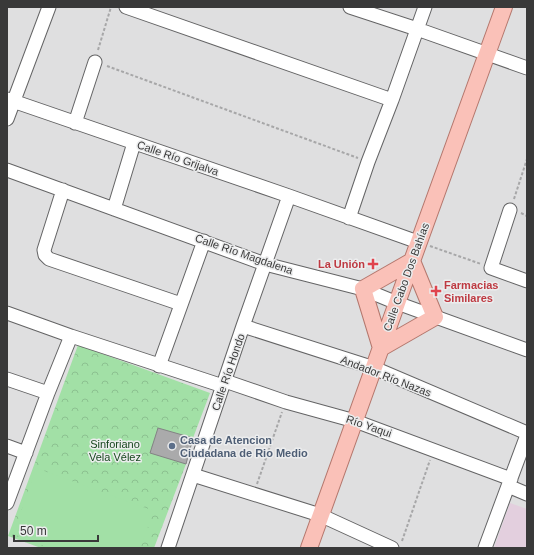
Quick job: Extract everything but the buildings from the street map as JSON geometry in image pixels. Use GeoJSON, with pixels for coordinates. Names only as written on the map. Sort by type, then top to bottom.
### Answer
{"type":"FeatureCollection","features":[{"type":"Feature","properties":{"kind":"main road","name":"Calle Cabo Dos Bahías"},"geometry":{"type":"LineString","coordinates":[[309,548],[418,242],[504,7]]}},
{"type":"Feature","properties":{"kind":"main road"},"geometry":{"type":"LineString","coordinates":[[412,261],[435,317],[381,348],[363,289],[412,261]]}},
{"type":"Feature","properties":{"kind":"street"},"geometry":{"type":"LineString","coordinates":[[7,119],[10,100],[49,7]]}},
{"type":"Feature","properties":{"kind":"street"},"geometry":{"type":"LineString","coordinates":[[126,7],[392,100]]}},
{"type":"Feature","properties":{"kind":"street"},"geometry":{"type":"LineString","coordinates":[[351,7],[527,68]]}},
{"type":"Feature","properties":{"kind":"street"},"geometry":{"type":"LineString","coordinates":[[349,218],[425,7]]}},
{"type":"Feature","properties":{"kind":"street"},"geometry":{"type":"LineString","coordinates":[[75,123],[95,62]]}},
{"type":"Feature","properties":{"kind":"street","name":"Calle Río Grijalva"},"geometry":{"type":"LineString","coordinates":[[10,100],[418,242]]}},
{"type":"Feature","properties":{"kind":"street"},"geometry":{"type":"LineString","coordinates":[[114,209],[134,143]]}},
{"type":"Feature","properties":{"kind":"street","name":"Calle Río Magdalena"},"geometry":{"type":"LineString","coordinates":[[7,170],[265,264],[363,289],[397,303],[527,350]]}},
{"type":"Feature","properties":{"kind":"street"},"geometry":{"type":"LineString","coordinates":[[63,190],[44,250],[45,255],[49,259],[181,304]]}},
{"type":"Feature","properties":{"kind":"street","name":"Calle Río Hondo"},"geometry":{"type":"LineString","coordinates":[[168,548],[243,326],[289,196]]}},
{"type":"Feature","properties":{"kind":"street"},"geometry":{"type":"LineString","coordinates":[[510,210],[491,268],[527,281]]}},
{"type":"Feature","properties":{"kind":"street"},"geometry":{"type":"LineString","coordinates":[[159,366],[204,241]]}},
{"type":"Feature","properties":{"kind":"street","name":"Río Yaqui"},"geometry":{"type":"LineString","coordinates":[[7,314],[159,366],[355,421],[434,450],[509,482],[527,494]]}},
{"type":"Feature","properties":{"kind":"street","name":"Andador Río Nazas"},"geometry":{"type":"LineString","coordinates":[[243,326],[374,368],[527,434]]}},
{"type":"Feature","properties":{"kind":"street"},"geometry":{"type":"LineString","coordinates":[[7,503],[71,336]]}},
{"type":"Feature","properties":{"kind":"street"},"geometry":{"type":"LineString","coordinates":[[7,378],[48,393]]}},
{"type":"Feature","properties":{"kind":"street"},"geometry":{"type":"LineString","coordinates":[[486,548],[527,434]]}},
{"type":"Feature","properties":{"kind":"street"},"geometry":{"type":"LineString","coordinates":[[7,446],[26,453]]}},
{"type":"Feature","properties":{"kind":"street"},"geometry":{"type":"LineString","coordinates":[[193,475],[320,515],[397,544]]}},
{"type":"Feature","properties":{"kind":"path"},"geometry":{"type":"LineString","coordinates":[[111,7],[95,62],[368,162]]}},
{"type":"Feature","properties":{"kind":"path"},"geometry":{"type":"LineString","coordinates":[[510,210],[527,159]]}},
{"type":"Feature","properties":{"kind":"path"},"geometry":{"type":"LineString","coordinates":[[418,242],[491,268]]}},
{"type":"Feature","properties":{"kind":"path"},"geometry":{"type":"LineString","coordinates":[[254,494],[286,402]]}},
{"type":"Feature","properties":{"kind":"path"},"geometry":{"type":"LineString","coordinates":[[397,544],[434,450]]}},
{"type":"Feature","properties":{"kind":"shaded area"},"geometry":{"type":"Polygon","coordinates":[[[510,503],[527,509],[527,548],[494,548],[510,503]]]}},
{"type":"Feature","properties":{"kind":"green space","name":"Sinforiano Vela Vélez"},"geometry":{"type":"Polygon","coordinates":[[[78,345],[210,393],[193,438],[186,464],[154,548],[41,548],[8,536],[78,345]]]}},
{"type":"Feature","properties":{"kind":"green space"},"geometry":{"type":"Polygon","coordinates":[[[36,468],[154,511],[140,548],[50,548],[13,534],[36,468]]]}},
{"type":"Feature","properties":{"kind":"place","name":"La Unión"},"geometry":{"type":"Point","coordinates":[373,264]}},
{"type":"Feature","properties":{"kind":"place","name":"Farmacias Similares"},"geometry":{"type":"Point","coordinates":[436,291]}},
{"type":"Feature","properties":{"kind":"place","name":"Casa de Atencion Ciudadana de Rio Medio"},"geometry":{"type":"Point","coordinates":[172,446]}}]}
